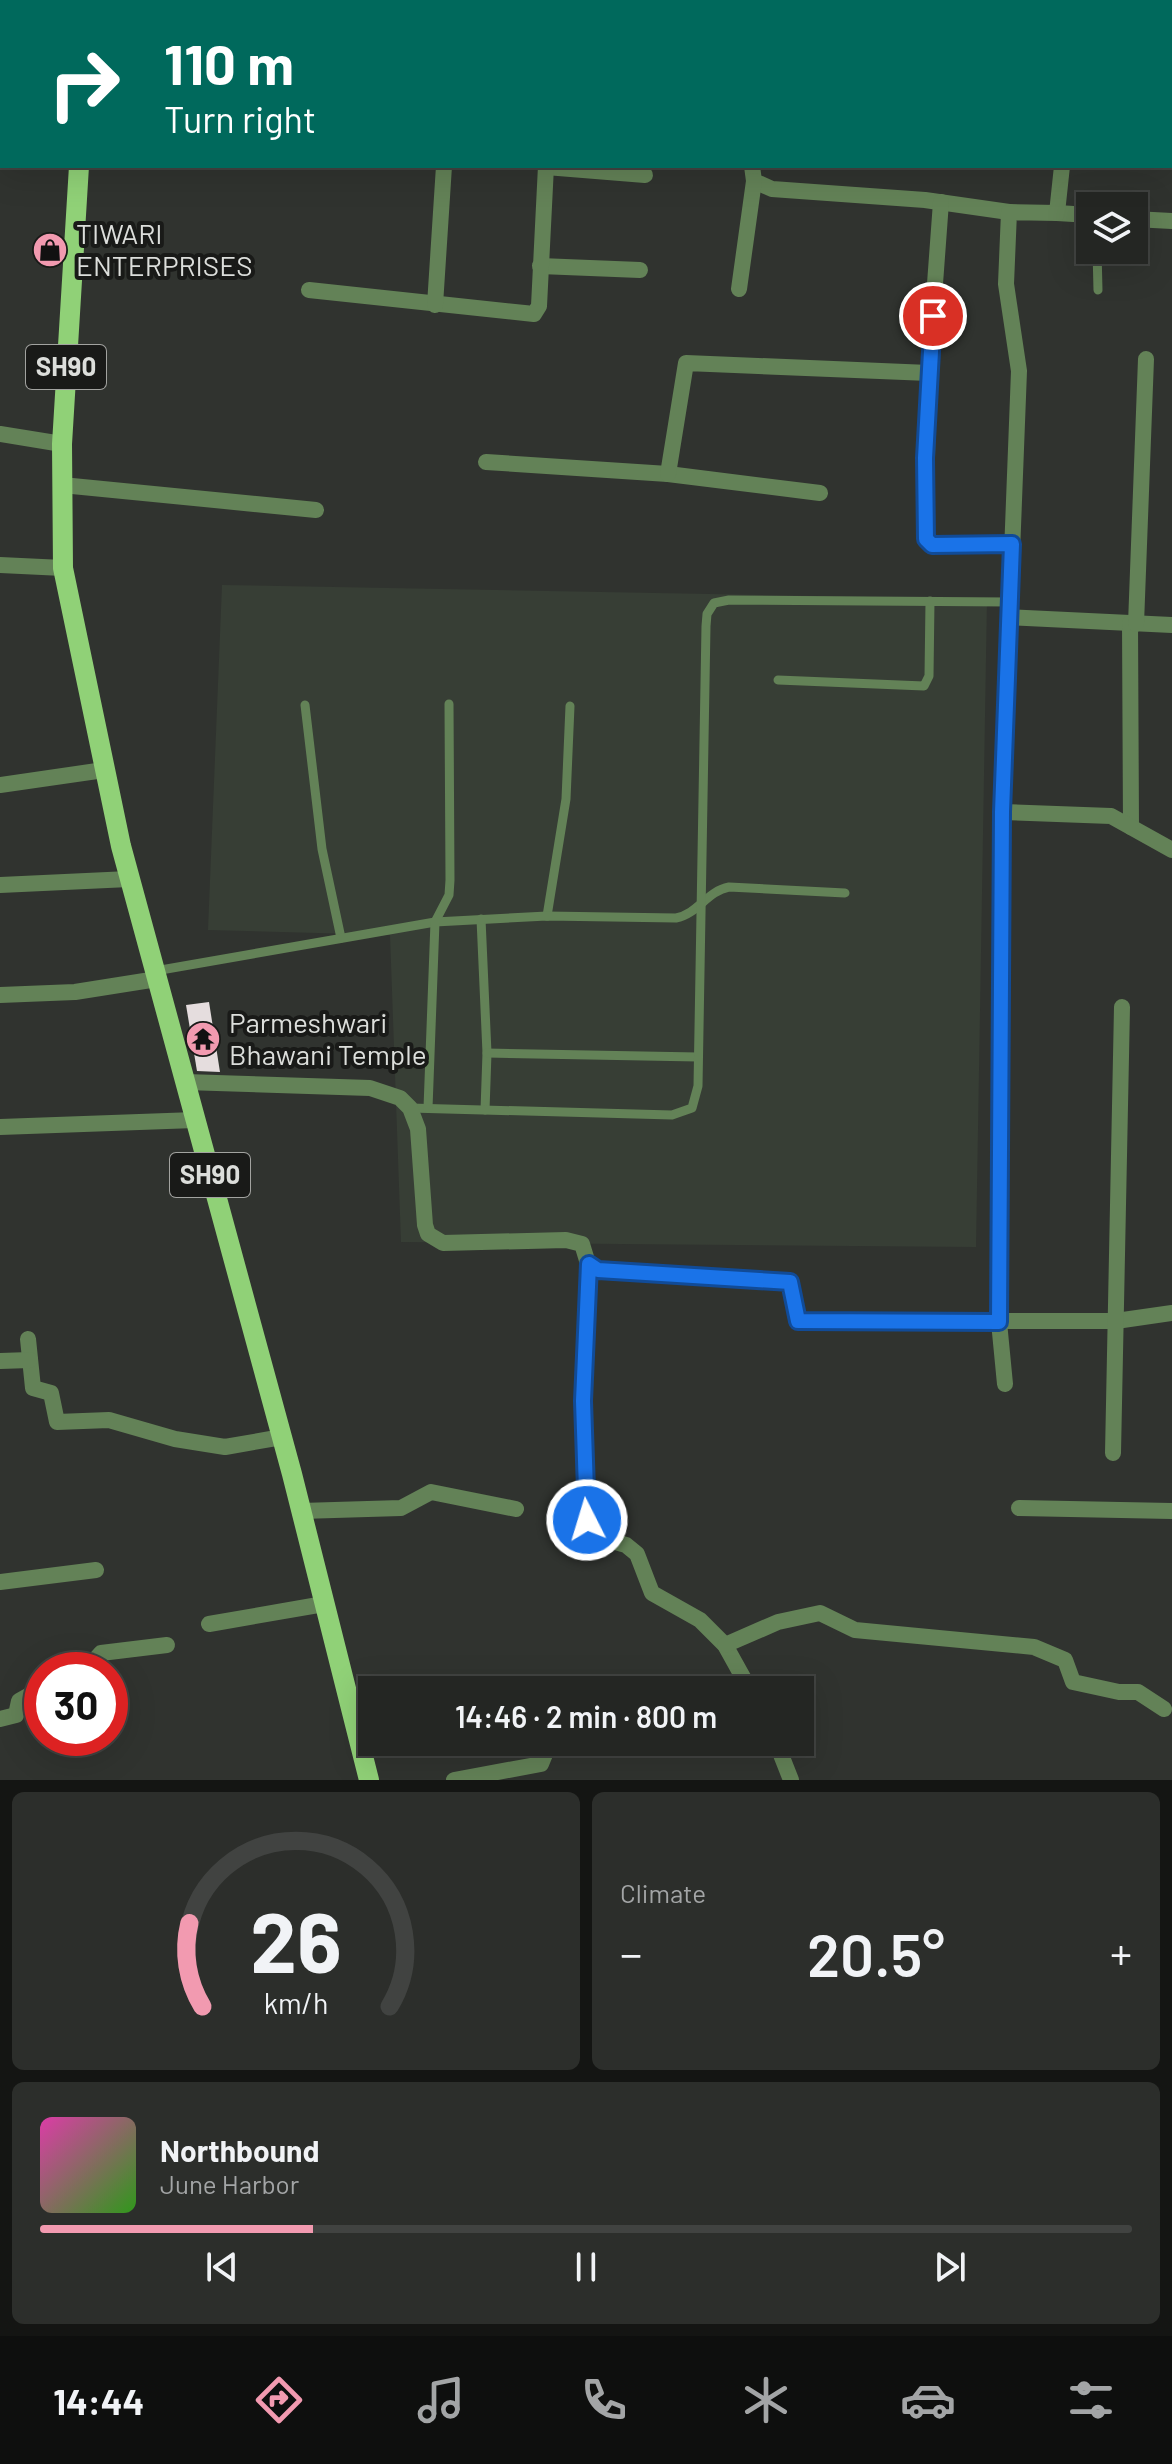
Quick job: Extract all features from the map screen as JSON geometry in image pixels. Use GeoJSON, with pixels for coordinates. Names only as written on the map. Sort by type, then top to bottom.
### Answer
{"type":"FeatureCollection","features":[{"type":"Feature","properties":{"kind":"main road","name":"SH90"},"geometry":{"type":"LineString","coordinates":[[79,168],[62,444],[63,568],[129,879],[282,1437],[369,1780]]}},
{"type":"Feature","properties":{"kind":"street"},"geometry":{"type":"LineString","coordinates":[[435,305],[444,168]]}},
{"type":"Feature","properties":{"kind":"street"},"geometry":{"type":"LineString","coordinates":[[309,290],[534,314],[539,306],[546,168]]}},
{"type":"Feature","properties":{"kind":"street"},"geometry":{"type":"LineString","coordinates":[[568,168],[645,175]]}},
{"type":"Feature","properties":{"kind":"street"},"geometry":{"type":"LineString","coordinates":[[1057,213],[1062,168]]}},
{"type":"Feature","properties":{"kind":"street"},"geometry":{"type":"LineString","coordinates":[[753,173],[772,189],[941,202],[1009,212],[1076,214]]}},
{"type":"Feature","properties":{"kind":"street"},"geometry":{"type":"LineString","coordinates":[[739,289],[753,173]]}},
{"type":"Feature","properties":{"kind":"street"},"geometry":{"type":"LineString","coordinates":[[941,202],[929,373],[927,543],[1012,544]]}},
{"type":"Feature","properties":{"kind":"street"},"geometry":{"type":"LineString","coordinates":[[1005,1384],[999,1322],[1002,812],[1019,371],[1006,284],[1009,212]]}},
{"type":"Feature","properties":{"kind":"street"},"geometry":{"type":"LineString","coordinates":[[1148,220],[1172,221]]}},
{"type":"Feature","properties":{"kind":"street"},"geometry":{"type":"LineString","coordinates":[[540,266],[640,270]]}},
{"type":"Feature","properties":{"kind":"street"},"geometry":{"type":"LineString","coordinates":[[1131,827],[1133,623],[1146,359]]}},
{"type":"Feature","properties":{"kind":"street"},"geometry":{"type":"LineString","coordinates":[[668,474],[686,363],[929,373]]}},
{"type":"Feature","properties":{"kind":"street"},"geometry":{"type":"LineString","coordinates":[[0,434],[62,444]]}},
{"type":"Feature","properties":{"kind":"street"},"geometry":{"type":"LineString","coordinates":[[486,462],[668,474],[820,493]]}},
{"type":"Feature","properties":{"kind":"street"},"geometry":{"type":"LineString","coordinates":[[62,485],[316,510]]}},
{"type":"Feature","properties":{"kind":"street"},"geometry":{"type":"LineString","coordinates":[[0,565],[63,568]]}},
{"type":"Feature","properties":{"kind":"street"},"geometry":{"type":"LineString","coordinates":[[1008,609],[1172,625]]}},
{"type":"Feature","properties":{"kind":"street"},"geometry":{"type":"LineString","coordinates":[[0,785],[104,770]]}},
{"type":"Feature","properties":{"kind":"street"},"geometry":{"type":"LineString","coordinates":[[1002,812],[1098,814],[1131,827],[1172,850]]}},
{"type":"Feature","properties":{"kind":"street"},"geometry":{"type":"LineString","coordinates":[[0,885],[129,879]]}},
{"type":"Feature","properties":{"kind":"street"},"geometry":{"type":"LineString","coordinates":[[0,995],[75,992],[156,975]]}},
{"type":"Feature","properties":{"kind":"street"},"geometry":{"type":"LineString","coordinates":[[1113,1453],[1122,1007]]}},
{"type":"Feature","properties":{"kind":"street"},"geometry":{"type":"LineString","coordinates":[[185,1082],[387,1091],[410,1108],[418,1129],[425,1225],[434,1239],[455,1244],[576,1241],[586,1248],[589,1264],[583,1401],[587,1520],[601,1538],[626,1545],[637,1554],[652,1593],[691,1613],[725,1645],[742,1676]]}},
{"type":"Feature","properties":{"kind":"street"},"geometry":{"type":"LineString","coordinates":[[0,1127],[195,1120]]}},
{"type":"Feature","properties":{"kind":"street"},"geometry":{"type":"LineString","coordinates":[[589,1264],[598,1270],[790,1282],[798,1321],[1116,1321],[1172,1313]]}},
{"type":"Feature","properties":{"kind":"street"},"geometry":{"type":"LineString","coordinates":[[28,1339],[33,1388],[51,1393],[57,1422],[109,1420],[175,1439],[225,1447],[282,1437]]}},
{"type":"Feature","properties":{"kind":"street"},"geometry":{"type":"LineString","coordinates":[[0,1361],[30,1360]]}},
{"type":"Feature","properties":{"kind":"street"},"geometry":{"type":"LineString","coordinates":[[301,1511],[401,1508],[431,1492],[516,1509]]}},
{"type":"Feature","properties":{"kind":"street"},"geometry":{"type":"LineString","coordinates":[[1019,1508],[1172,1511]]}},
{"type":"Feature","properties":{"kind":"street"},"geometry":{"type":"LineString","coordinates":[[0,1582],[96,1570]]}},
{"type":"Feature","properties":{"kind":"street"},"geometry":{"type":"LineString","coordinates":[[209,1624],[324,1604]]}},
{"type":"Feature","properties":{"kind":"street"},"geometry":{"type":"LineString","coordinates":[[725,1645],[778,1622],[825,1613],[855,1630],[955,1637],[1039,1648],[1065,1660],[1073,1682],[1116,1692],[1138,1692],[1164,1709]]}},
{"type":"Feature","properties":{"kind":"street"},"geometry":{"type":"LineString","coordinates":[[109,1652],[167,1645]]}},
{"type":"Feature","properties":{"kind":"street"},"geometry":{"type":"LineString","coordinates":[[0,1719],[16,1715],[19,1701],[24,1698]]}},
{"type":"Feature","properties":{"kind":"street"},"geometry":{"type":"LineString","coordinates":[[782,1756],[791,1780]]}},
{"type":"Feature","properties":{"kind":"street"},"geometry":{"type":"LineString","coordinates":[[454,1780],[542,1772]]}},
{"type":"Feature","properties":{"kind":"lane"},"geometry":{"type":"LineString","coordinates":[[1097,264],[1098,290]]}},
{"type":"Feature","properties":{"kind":"lane"},"geometry":{"type":"LineString","coordinates":[[410,1108],[683,1113],[696,1099],[698,906],[706,626],[710,608],[729,600],[930,601],[1008,609]]}},
{"type":"Feature","properties":{"kind":"lane"},"geometry":{"type":"LineString","coordinates":[[778,680],[924,686],[929,676],[930,601]]}},
{"type":"Feature","properties":{"kind":"lane"},"geometry":{"type":"LineString","coordinates":[[428,1108],[435,922],[449,895],[450,880],[449,704]]}},
{"type":"Feature","properties":{"kind":"lane"},"geometry":{"type":"LineString","coordinates":[[305,705],[322,849],[341,938]]}},
{"type":"Feature","properties":{"kind":"lane"},"geometry":{"type":"LineString","coordinates":[[547,916],[566,799],[570,706]]}},
{"type":"Feature","properties":{"kind":"lane"},"geometry":{"type":"LineString","coordinates":[[156,975],[435,922],[547,916],[676,918],[698,906],[717,890],[729,887],[845,893]]}},
{"type":"Feature","properties":{"kind":"lane"},"geometry":{"type":"LineString","coordinates":[[481,919],[487,1053],[485,1110]]}},
{"type":"Feature","properties":{"kind":"lane"},"geometry":{"type":"LineString","coordinates":[[487,1053],[698,1057]]}},
{"type":"Feature","properties":{"kind":"shaded area"},"geometry":{"type":"Polygon","coordinates":[[[222,585],[987,599],[976,1247],[401,1242],[390,935],[208,930],[222,585]]]}},
{"type":"Feature","properties":{"kind":"building","name":"Parmeshwari Bhawani Temple"},"geometry":{"type":"Polygon","coordinates":[[[209,1002],[220,1072],[197,1071],[186,1005],[209,1002]]]}},
{"type":"Feature","properties":{"kind":"place","name":"TIWARI ENTERPRISES"},"geometry":{"type":"Point","coordinates":[50,250]}},
{"type":"Feature","properties":{"kind":"place","name":"Parmeshwari Bhawani Temple"},"geometry":{"type":"Point","coordinates":[203,1039]}},
{"type":"Feature","properties":{"kind":"route"},"geometry":{"type":"LineString","coordinates":[[587,1520],[584,1506],[583,1401],[589,1264],[598,1270],[790,1282],[793,1287],[794,1319],[798,1321],[875,1324],[999,1322],[1002,812],[1012,544],[927,543],[925,458],[933,316]]}}]}
